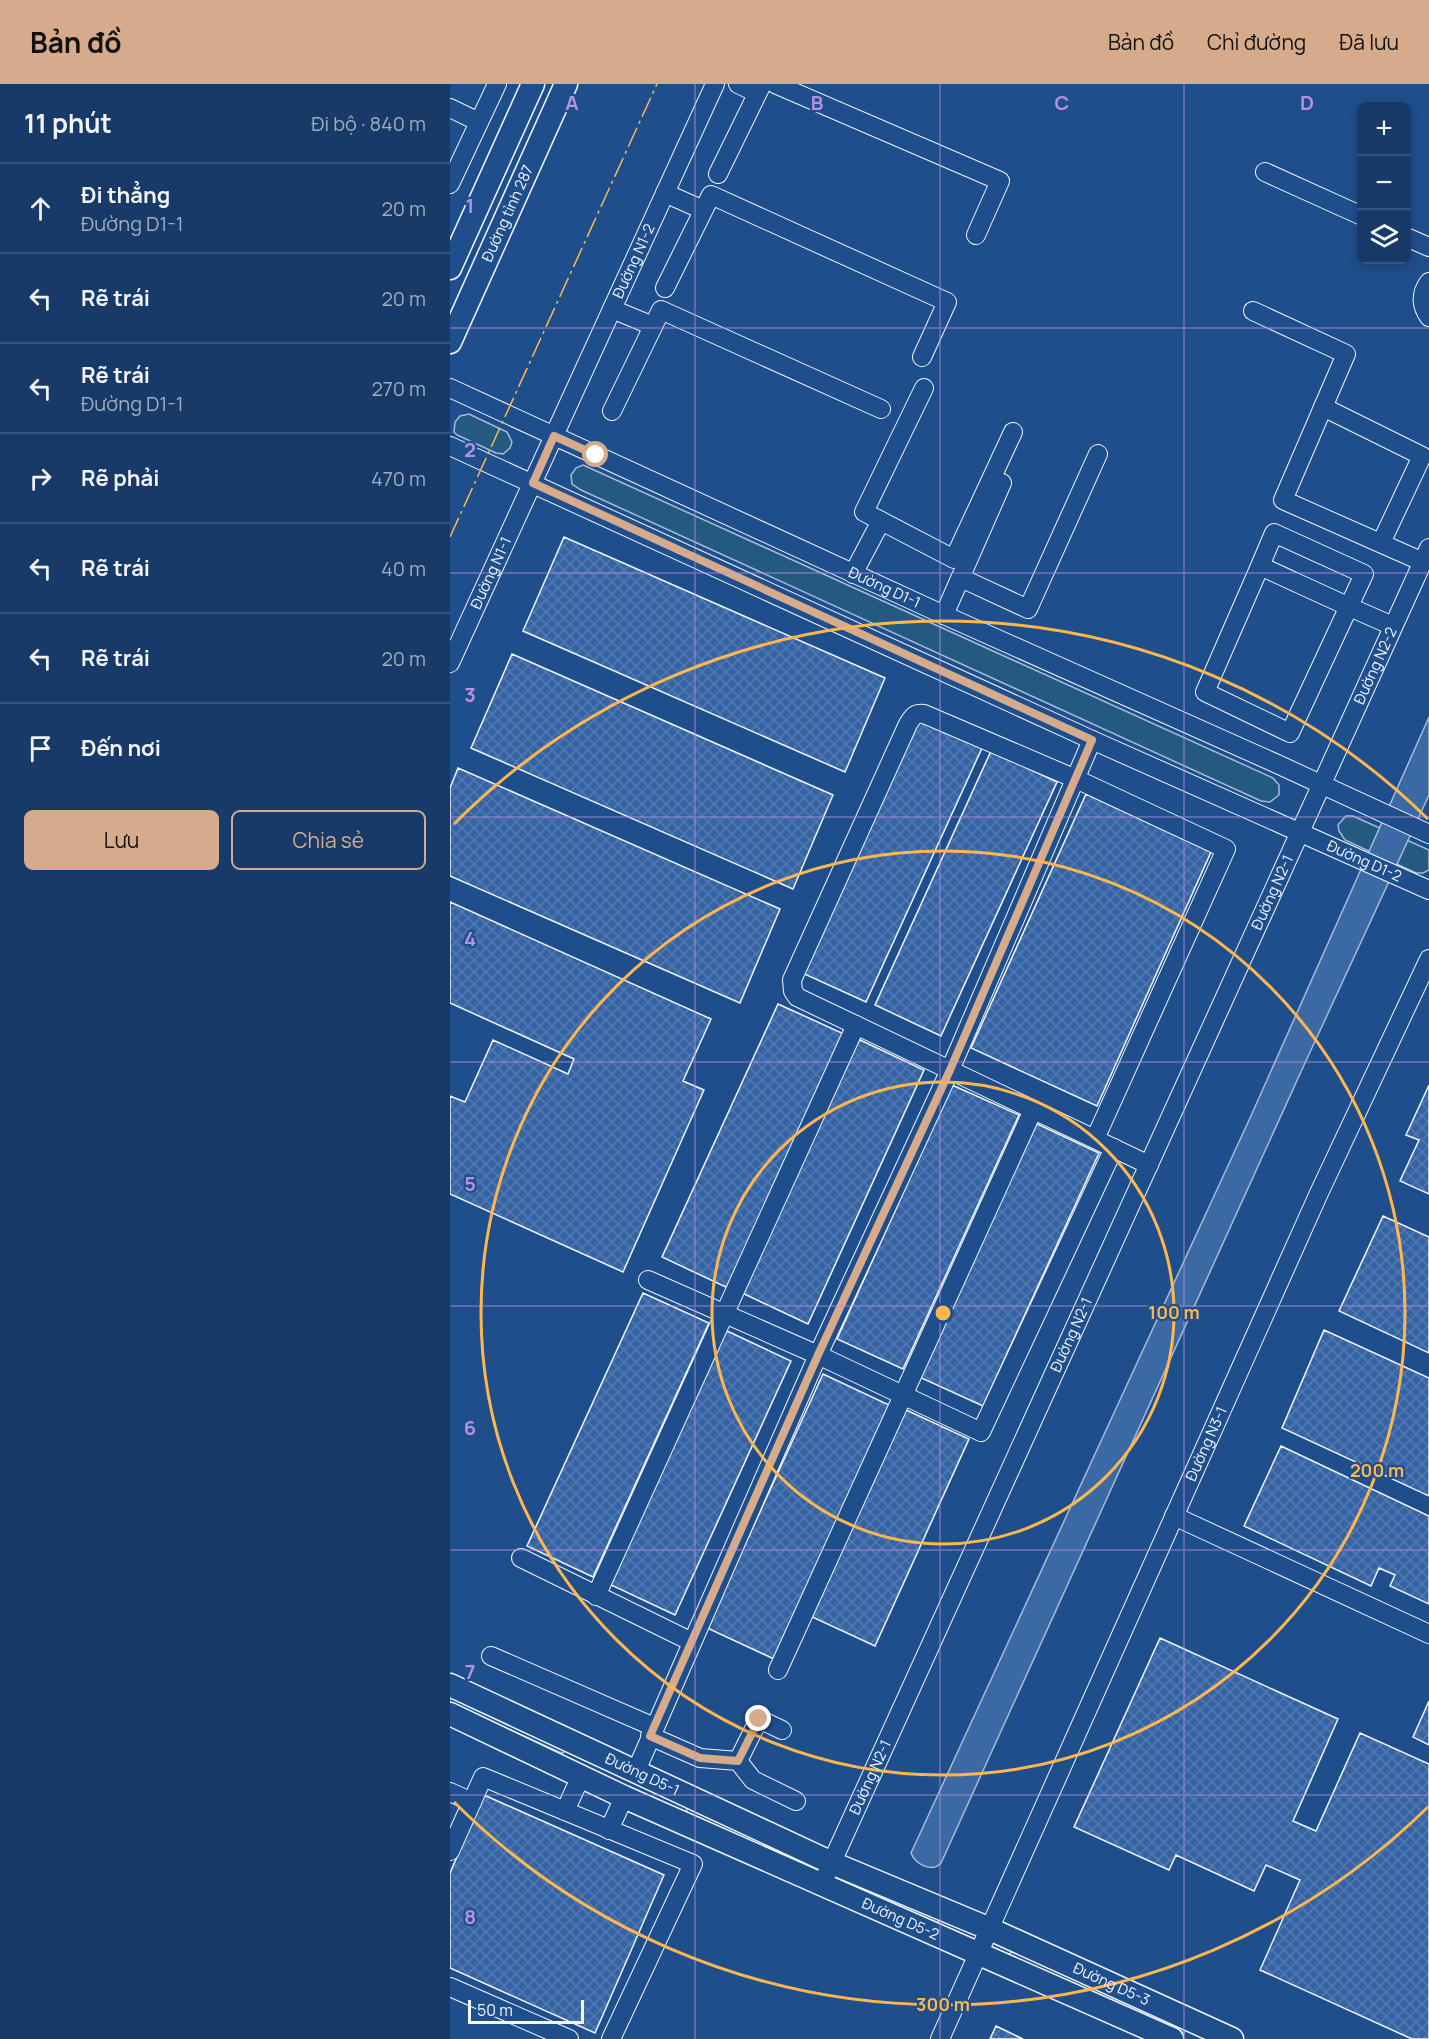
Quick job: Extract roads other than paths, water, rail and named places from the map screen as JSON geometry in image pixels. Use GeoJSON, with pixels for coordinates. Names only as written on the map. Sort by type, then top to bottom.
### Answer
{"type":"FeatureCollection","features":[{"type":"Feature","properties":{"kind":"main road","name":"Đường tỉnh 287"},"geometry":{"type":"LineString","coordinates":[[450,268],[533,84]]}},
{"type":"Feature","properties":{"kind":"main road","name":"Đường tỉnh 287"},"geometry":{"type":"LineString","coordinates":[[450,342],[566,84]]}},
{"type":"Feature","properties":{"kind":"main road","name":"Đường D5-1"},"geometry":{"type":"LineString","coordinates":[[450,1685],[832,1863]]}},
{"type":"Feature","properties":{"kind":"main road","name":"Đường D5-1"},"geometry":{"type":"LineString","coordinates":[[450,1714],[624,1797],[821,1886]]}},
{"type":"Feature","properties":{"kind":"main road"},"geometry":{"type":"LineString","coordinates":[[603,1787],[626,1766]]}},
{"type":"Feature","properties":{"kind":"main road","name":"Đường D5-2"},"geometry":{"type":"LineString","coordinates":[[832,1863],[990,1929]]}},
{"type":"Feature","properties":{"kind":"main road","name":"Đường D5-2"},"geometry":{"type":"LineString","coordinates":[[821,1886],[979,1953]]}},
{"type":"Feature","properties":{"kind":"main road","name":"Đường D5-3"},"geometry":{"type":"LineString","coordinates":[[990,1929],[1232,2039]]}},
{"type":"Feature","properties":{"kind":"main road","name":"Đường D5-3"},"geometry":{"type":"LineString","coordinates":[[979,1953],[1172,2039]]}},
{"type":"Feature","properties":{"kind":"street"},"geometry":{"type":"LineString","coordinates":[[450,184],[497,84]]}},
{"type":"Feature","properties":{"kind":"street","name":"Đường N1-2"},"geometry":{"type":"LineString","coordinates":[[533,483],[715,84]]}},
{"type":"Feature","properties":{"kind":"street"},"geometry":{"type":"LineString","coordinates":[[718,174],[760,89],[738,84]]}},
{"type":"Feature","properties":{"kind":"street"},"geometry":{"type":"LineString","coordinates":[[775,84],[1000,181],[976,235]]}},
{"type":"Feature","properties":{"kind":"street"},"geometry":{"type":"LineString","coordinates":[[450,108],[479,122]]}},
{"type":"Feature","properties":{"kind":"street"},"geometry":{"type":"LineString","coordinates":[[1265,172],[1357,214]]}},
{"type":"Feature","properties":{"kind":"street"},"geometry":{"type":"LineString","coordinates":[[665,193],[703,210]]}},
{"type":"Feature","properties":{"kind":"street"},"geometry":{"type":"LineString","coordinates":[[665,288],[711,195],[946,302],[922,357]]}},
{"type":"Feature","properties":{"kind":"street"},"geometry":{"type":"LineString","coordinates":[[1411,239],[1429,247]]}},
{"type":"Feature","properties":{"kind":"street"},"geometry":{"type":"LineString","coordinates":[[1429,282],[1423,293],[1422,302],[1429,317]]}},
{"type":"Feature","properties":{"kind":"street"},"geometry":{"type":"LineString","coordinates":[[612,309],[653,326]]}},
{"type":"Feature","properties":{"kind":"street"},"geometry":{"type":"LineString","coordinates":[[612,411],[661,310],[881,410]]}},
{"type":"Feature","properties":{"kind":"street"},"geometry":{"type":"LineString","coordinates":[[1253,311],[1346,354],[1283,500],[1381,543],[1426,555]]}},
{"type":"Feature","properties":{"kind":"street","name":"Đường D1-1"},"geometry":{"type":"LineString","coordinates":[[450,388],[853,574],[1321,784]]}},
{"type":"Feature","properties":{"kind":"street"},"geometry":{"type":"LineString","coordinates":[[924,388],[864,512],[954,559],[1020,430],[944,615]]}},
{"type":"Feature","properties":{"kind":"street"},"geometry":{"type":"LineString","coordinates":[[1323,407],[1422,456],[1381,543]]}},
{"type":"Feature","properties":{"kind":"street"},"geometry":{"type":"LineString","coordinates":[[450,446],[1298,833]]}},
{"type":"Feature","properties":{"kind":"street"},"geometry":{"type":"LineString","coordinates":[[961,578],[1028,609],[1098,454]]}},
{"type":"Feature","properties":{"kind":"street","name":"Đường N1-1"},"geometry":{"type":"LineString","coordinates":[[450,663],[533,483]]}},
{"type":"Feature","properties":{"kind":"street"},"geometry":{"type":"LineString","coordinates":[[853,574],[881,521]]}},
{"type":"Feature","properties":{"kind":"street"},"geometry":{"type":"LineString","coordinates":[[1274,533],[1364,574],[1290,733],[1205,692],[1260,567],[1274,533]]}},
{"type":"Feature","properties":{"kind":"street","name":"Đường N2-2"},"geometry":{"type":"LineString","coordinates":[[1321,784],[1426,555]]}},
{"type":"Feature","properties":{"kind":"street"},"geometry":{"type":"LineString","coordinates":[[1260,567],[1393,626]]}},
{"type":"Feature","properties":{"kind":"street"},"geometry":{"type":"LineString","coordinates":[[1095,1139],[1226,849],[1076,779],[924,714],[913,716],[792,980],[793,991],[797,997],[1149,1165]]}},
{"type":"Feature","properties":{"kind":"street"},"geometry":{"type":"LineString","coordinates":[[626,1766],[652,1731],[818,1355],[950,1070],[1092,740]]}},
{"type":"Feature","properties":{"kind":"street"},"geometry":{"type":"LineString","coordinates":[[1321,784],[1429,834]]}},
{"type":"Feature","properties":{"kind":"street","name":"Đường N2-1"},"geometry":{"type":"LineString","coordinates":[[821,1886],[1321,784]]}},
{"type":"Feature","properties":{"kind":"street","name":"Đường D1-2"},"geometry":{"type":"LineString","coordinates":[[1298,833],[1429,890]]}},
{"type":"Feature","properties":{"kind":"street","name":"Đường N3-1"},"geometry":{"type":"LineString","coordinates":[[940,2039],[1319,1193],[1429,959]]}},
{"type":"Feature","properties":{"kind":"street"},"geometry":{"type":"LineString","coordinates":[[596,1596],[856,1025]]}},
{"type":"Feature","properties":{"kind":"street"},"geometry":{"type":"LineString","coordinates":[[778,1670],[1033,1110]]}},
{"type":"Feature","properties":{"kind":"street"},"geometry":{"type":"LineString","coordinates":[[648,1280],[818,1355],[981,1432],[1114,1148]]}},
{"type":"Feature","properties":{"kind":"street"},"geometry":{"type":"LineString","coordinates":[[1174,1516],[1429,1634]]}},
{"type":"Feature","properties":{"kind":"street"},"geometry":{"type":"LineString","coordinates":[[521,1558],[692,1642]]}},
{"type":"Feature","properties":{"kind":"street"},"geometry":{"type":"LineString","coordinates":[[491,1656],[652,1731],[700,1758],[738,1761],[753,1780],[796,1801]]}},
{"type":"Feature","properties":{"kind":"street"},"geometry":{"type":"LineString","coordinates":[[738,1761],[759,1719],[782,1731]]}},
{"type":"Feature","properties":{"kind":"street"},"geometry":{"type":"LineString","coordinates":[[565,1811],[581,1776]]}},
{"type":"Feature","properties":{"kind":"street"},"geometry":{"type":"LineString","coordinates":[[450,1851],[483,1777],[693,1864],[610,2039]]}},
{"type":"Feature","properties":{"kind":"street"},"geometry":{"type":"LineString","coordinates":[[450,1792],[472,1802]]}},
{"type":"Feature","properties":{"kind":"street"},"geometry":{"type":"LineString","coordinates":[[609,1830],[624,1797]]}},
{"type":"Feature","properties":{"kind":"street"},"geometry":{"type":"LineString","coordinates":[[450,1987],[569,2039]]}}]}
